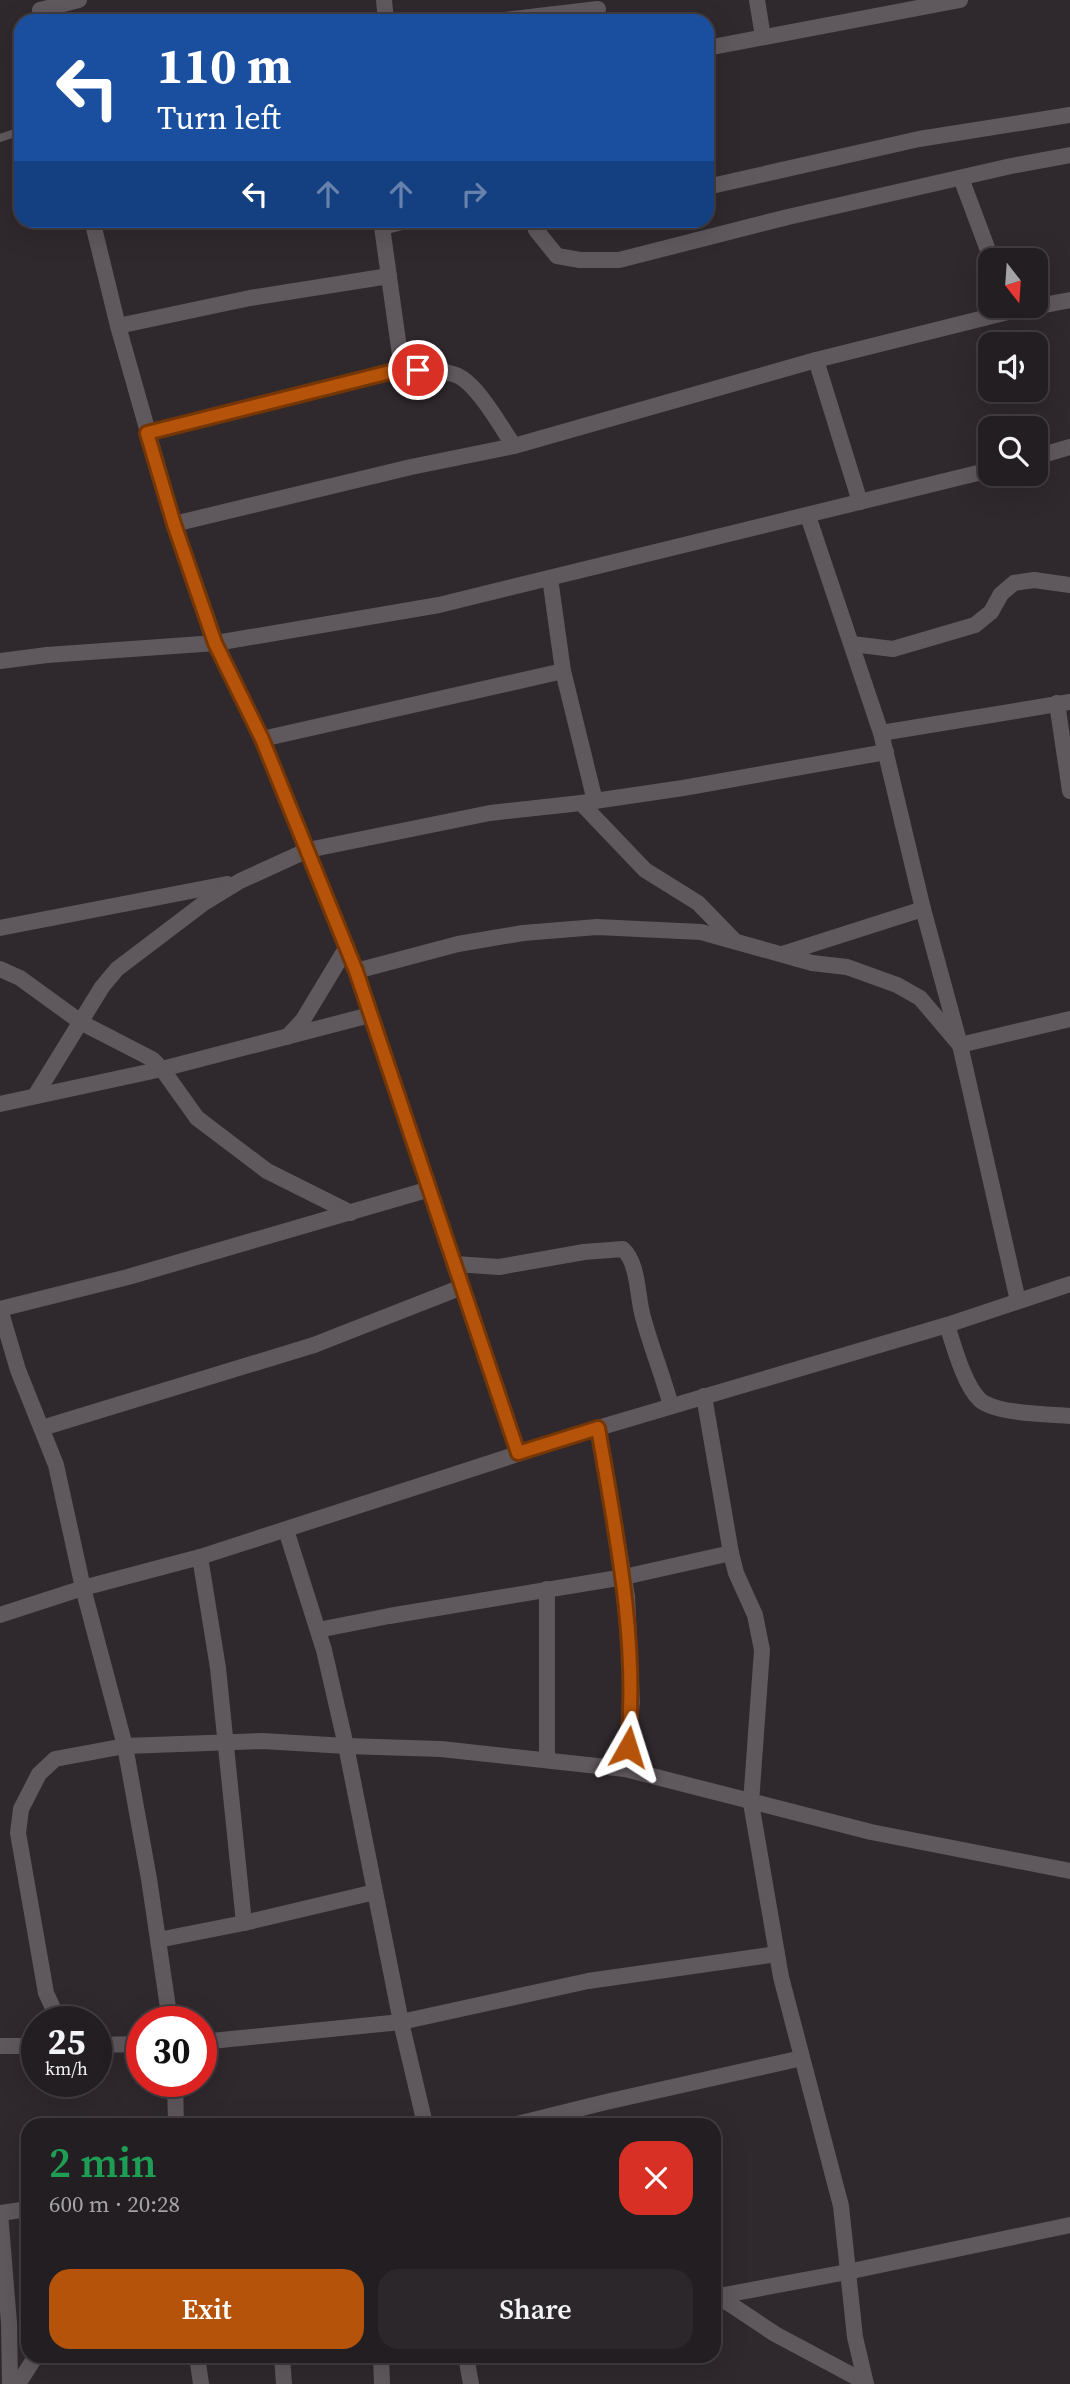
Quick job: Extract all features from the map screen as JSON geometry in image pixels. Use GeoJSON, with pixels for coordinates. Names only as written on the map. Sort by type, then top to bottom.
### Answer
{"type":"FeatureCollection","features":[{"type":"Feature","properties":{"kind":"street"},"geometry":{"type":"LineString","coordinates":[[40,10],[79,0]]}},
{"type":"Feature","properties":{"kind":"street"},"geometry":{"type":"LineString","coordinates":[[757,0],[762,37]]}},
{"type":"Feature","properties":{"kind":"street"},"geometry":{"type":"LineString","coordinates":[[714,47],[903,5],[960,0]]}},
{"type":"Feature","properties":{"kind":"street"},"geometry":{"type":"LineString","coordinates":[[524,14],[554,7],[598,10]]}},
{"type":"Feature","properties":{"kind":"street"},"geometry":{"type":"LineString","coordinates":[[714,185],[919,139],[1070,114]]}},
{"type":"Feature","properties":{"kind":"street"},"geometry":{"type":"LineString","coordinates":[[536,228],[557,256],[580,260],[619,260],[788,217],[1070,155]]}},
{"type":"Feature","properties":{"kind":"street"},"geometry":{"type":"LineString","coordinates":[[961,178],[987,248]]}},
{"type":"Feature","properties":{"kind":"street"},"geometry":{"type":"LineString","coordinates":[[94,228],[147,433],[174,524],[215,643],[262,739],[356,971],[518,1453]]}},
{"type":"Feature","properties":{"kind":"street"},"geometry":{"type":"LineString","coordinates":[[383,228],[402,369]]}},
{"type":"Feature","properties":{"kind":"street"},"geometry":{"type":"LineString","coordinates":[[118,326],[250,298],[389,276]]}},
{"type":"Feature","properties":{"kind":"street"},"geometry":{"type":"LineString","coordinates":[[1048,303],[1070,300]]}},
{"type":"Feature","properties":{"kind":"street"},"geometry":{"type":"LineString","coordinates":[[174,524],[411,467],[514,446],[816,360],[978,318]]}},
{"type":"Feature","properties":{"kind":"street"},"geometry":{"type":"LineString","coordinates":[[816,360],[860,502]]}},
{"type":"Feature","properties":{"kind":"street"},"geometry":{"type":"LineString","coordinates":[[147,433],[402,369],[434,370],[459,376],[477,392],[514,446]]}},
{"type":"Feature","properties":{"kind":"street"},"geometry":{"type":"LineString","coordinates":[[1048,453],[1070,447]]}},
{"type":"Feature","properties":{"kind":"street"},"geometry":{"type":"LineString","coordinates":[[0,661],[215,643],[439,605],[978,473]]}},
{"type":"Feature","properties":{"kind":"street"},"geometry":{"type":"LineString","coordinates":[[808,516],[881,733],[923,909],[960,1045],[1018,1301]]}},
{"type":"Feature","properties":{"kind":"street"},"geometry":{"type":"LineString","coordinates":[[550,578],[563,671],[588,802],[645,870],[698,903],[735,940]]}},
{"type":"Feature","properties":{"kind":"street"},"geometry":{"type":"LineString","coordinates":[[852,644],[892,649],[975,625],[991,612],[1001,594],[1014,583],[1034,580],[1070,585]]}},
{"type":"Feature","properties":{"kind":"street"},"geometry":{"type":"LineString","coordinates":[[262,739],[563,671]]}},
{"type":"Feature","properties":{"kind":"street"},"geometry":{"type":"LineString","coordinates":[[881,733],[1063,703],[1070,791]]}},
{"type":"Feature","properties":{"kind":"street"},"geometry":{"type":"LineString","coordinates":[[34,1097],[102,987],[117,969],[204,903],[240,881],[308,850],[490,813],[683,788],[886,752]]}},
{"type":"Feature","properties":{"kind":"street"},"geometry":{"type":"LineString","coordinates":[[0,928],[240,881]]}},
{"type":"Feature","properties":{"kind":"street"},"geometry":{"type":"LineString","coordinates":[[780,955],[923,909]]}},
{"type":"Feature","properties":{"kind":"street"},"geometry":{"type":"LineString","coordinates":[[356,971],[458,944],[523,933],[597,927],[701,932],[812,963],[847,967],[897,985],[920,998],[960,1045]]}},
{"type":"Feature","properties":{"kind":"street"},"geometry":{"type":"LineString","coordinates":[[286,1037],[303,1020],[346,947]]}},
{"type":"Feature","properties":{"kind":"street"},"geometry":{"type":"LineString","coordinates":[[0,969],[20,978],[82,1023],[145,1054],[162,1069],[198,1118],[267,1171],[351,1213]]}},
{"type":"Feature","properties":{"kind":"street"},"geometry":{"type":"LineString","coordinates":[[0,1104],[162,1069],[370,1015]]}},
{"type":"Feature","properties":{"kind":"street"},"geometry":{"type":"LineString","coordinates":[[960,1045],[1070,1018]]}},
{"type":"Feature","properties":{"kind":"street"},"geometry":{"type":"LineString","coordinates":[[168,2006],[125,1746],[83,1588],[56,1465],[18,1370],[0,1310],[128,1277],[430,1189]]}},
{"type":"Feature","properties":{"kind":"street"},"geometry":{"type":"LineString","coordinates":[[455,1264],[499,1267],[584,1252],[623,1249],[632,1265],[643,1317],[662,1369],[671,1406]]}},
{"type":"Feature","properties":{"kind":"street"},"geometry":{"type":"LineString","coordinates":[[0,1615],[83,1588],[200,1558],[518,1453],[947,1325],[1070,1284]]}},
{"type":"Feature","properties":{"kind":"street"},"geometry":{"type":"LineString","coordinates":[[42,1428],[314,1345],[462,1287]]}},
{"type":"Feature","properties":{"kind":"street"},"geometry":{"type":"LineString","coordinates":[[947,1325],[970,1387],[981,1401],[1000,1409],[1070,1416]]}},
{"type":"Feature","properties":{"kind":"street"},"geometry":{"type":"LineString","coordinates":[[704,1396],[731,1553],[736,1573],[755,1615],[762,1650],[751,1803],[780,1977],[841,2206],[855,2337],[866,2383]]}},
{"type":"Feature","properties":{"kind":"street"},"geometry":{"type":"LineString","coordinates":[[598,1428],[624,1577],[632,1702],[625,1769]]}},
{"type":"Feature","properties":{"kind":"street"},"geometry":{"type":"LineString","coordinates":[[286,1530],[318,1630],[346,1746],[401,2022],[424,2118]]}},
{"type":"Feature","properties":{"kind":"street"},"geometry":{"type":"LineString","coordinates":[[318,1630],[624,1577],[731,1553]]}},
{"type":"Feature","properties":{"kind":"street"},"geometry":{"type":"LineString","coordinates":[[200,1558],[218,1668],[244,1923]]}},
{"type":"Feature","properties":{"kind":"street"},"geometry":{"type":"LineString","coordinates":[[547,1589],[547,1760]]}},
{"type":"Feature","properties":{"kind":"street"},"geometry":{"type":"LineString","coordinates":[[52,2006],[46,1993],[18,1833],[21,1809],[39,1774],[55,1759],[125,1746],[262,1741],[441,1749],[625,1769],[871,1832],[1070,1871]]}},
{"type":"Feature","properties":{"kind":"street"},"geometry":{"type":"LineString","coordinates":[[158,1940],[375,1892]]}},
{"type":"Feature","properties":{"kind":"street"},"geometry":{"type":"LineString","coordinates":[[217,2040],[401,2022],[588,1982],[777,1954]]}},
{"type":"Feature","properties":{"kind":"street"},"geometry":{"type":"LineString","coordinates":[[0,2046],[21,2046]]}},
{"type":"Feature","properties":{"kind":"street"},"geometry":{"type":"LineString","coordinates":[[541,2118],[802,2058]]}},
{"type":"Feature","properties":{"kind":"street"},"geometry":{"type":"LineString","coordinates":[[175,2097],[176,2118]]}},
{"type":"Feature","properties":{"kind":"street"},"geometry":{"type":"LineString","coordinates":[[10,2384],[4,2323],[0,2213],[21,2210]]}},
{"type":"Feature","properties":{"kind":"street"},"geometry":{"type":"LineString","coordinates":[[721,2296],[1070,2225]]}},
{"type":"Feature","properties":{"kind":"street"},"geometry":{"type":"LineString","coordinates":[[721,2300],[812,2356],[866,2383]]}},
{"type":"Feature","properties":{"kind":"street"},"geometry":{"type":"LineString","coordinates":[[18,2384],[32,2363]]}},
{"type":"Feature","properties":{"kind":"street"},"geometry":{"type":"LineString","coordinates":[[198,2363],[201,2384]]}},
{"type":"Feature","properties":{"kind":"street"},"geometry":{"type":"LineString","coordinates":[[282,2363],[284,2384]]}},
{"type":"Feature","properties":{"kind":"street"},"geometry":{"type":"LineString","coordinates":[[382,2363],[382,2384]]}},
{"type":"Feature","properties":{"kind":"street"},"geometry":{"type":"LineString","coordinates":[[467,2363],[471,2384]]}},
{"type":"Feature","properties":{"kind":"route"},"geometry":{"type":"LineString","coordinates":[[418,370],[402,369],[147,433],[174,524],[215,643],[262,739],[356,971],[518,1453],[598,1428],[626,1595],[632,1702],[628,1747]]}}]}
